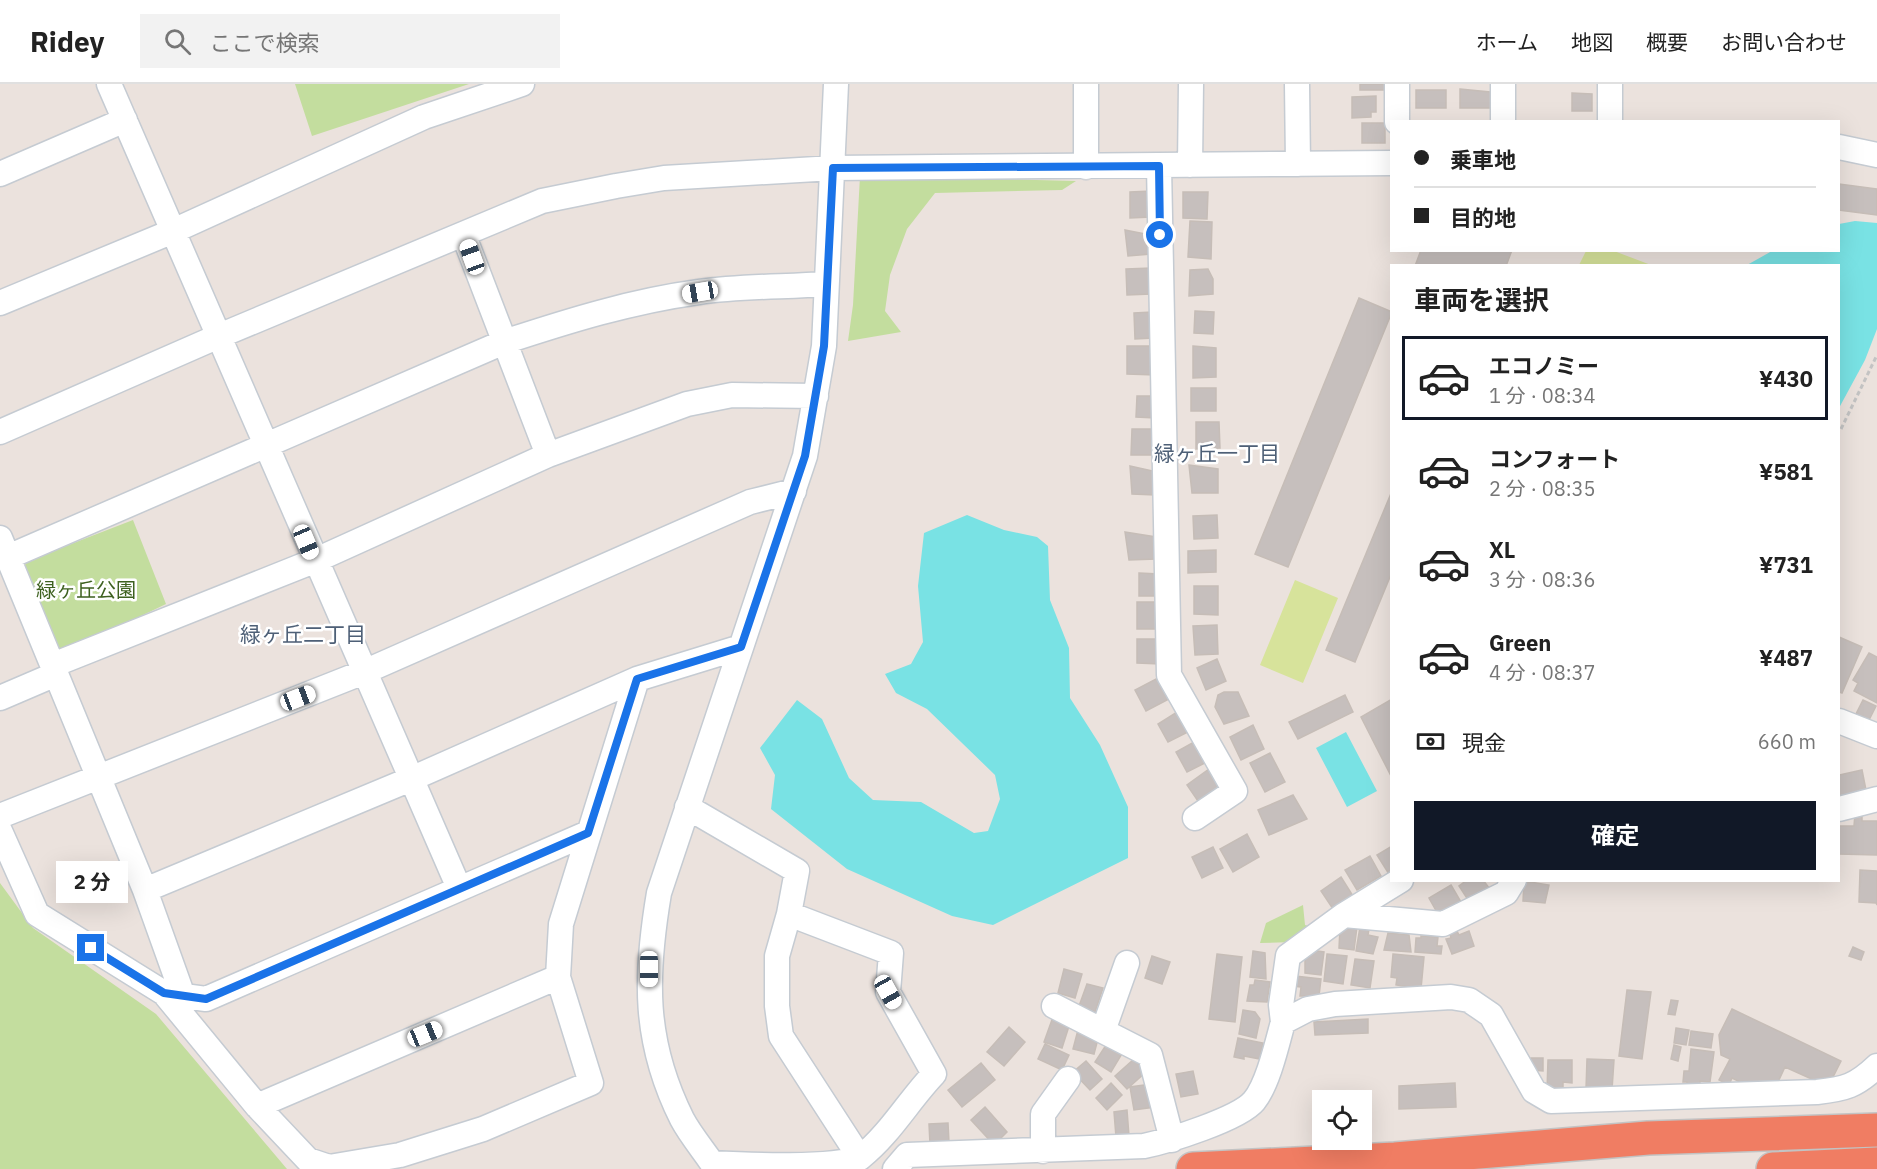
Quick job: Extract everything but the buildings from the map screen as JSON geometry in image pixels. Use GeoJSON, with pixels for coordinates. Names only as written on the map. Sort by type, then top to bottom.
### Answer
{"type":"FeatureCollection","features":[{"type":"Feature","properties":{"kind":"highway"},"geometry":{"type":"LineString","coordinates":[[1193,1169],[1395,1159],[1648,1138],[1877,1130]]}},
{"type":"Feature","properties":{"kind":"highway"},"geometry":{"type":"LineString","coordinates":[[1773,1169],[1877,1164]]}},
{"type":"Feature","properties":{"kind":"street"},"geometry":{"type":"LineString","coordinates":[[109,84],[314,561],[459,888]]}},
{"type":"Feature","properties":{"kind":"street"},"geometry":{"type":"LineString","coordinates":[[0,303],[171,232],[424,117],[522,84]]}},
{"type":"Feature","properties":{"kind":"street"},"geometry":{"type":"LineString","coordinates":[[789,914],[891,953],[888,992],[934,1074],[884,1135],[860,1158],[834,1169],[714,1166],[682,1119],[659,1058],[648,1005],[649,951],[658,893],[805,456],[824,346],[836,84]]}},
{"type":"Feature","properties":{"kind":"street"},"geometry":{"type":"LineString","coordinates":[[1086,84],[1086,167]]}},
{"type":"Feature","properties":{"kind":"street"},"geometry":{"type":"LineString","coordinates":[[1190,165],[1191,84]]}},
{"type":"Feature","properties":{"kind":"street"},"geometry":{"type":"LineString","coordinates":[[1297,84],[1298,164]]}},
{"type":"Feature","properties":{"kind":"street"},"geometry":{"type":"LineString","coordinates":[[1397,84],[1397,120]]}},
{"type":"Feature","properties":{"kind":"street"},"geometry":{"type":"LineString","coordinates":[[1503,84],[1503,120]]}},
{"type":"Feature","properties":{"kind":"street"},"geometry":{"type":"LineString","coordinates":[[1610,84],[1611,120]]}},
{"type":"Feature","properties":{"kind":"street"},"geometry":{"type":"LineString","coordinates":[[0,174],[125,120]]}},
{"type":"Feature","properties":{"kind":"street"},"geometry":{"type":"LineString","coordinates":[[1840,147],[1877,155]]}},
{"type":"Feature","properties":{"kind":"street"},"geometry":{"type":"LineString","coordinates":[[0,432],[219,336],[464,236],[542,201],[616,186],[664,178],[833,168],[1390,163]]}},
{"type":"Feature","properties":{"kind":"street"},"geometry":{"type":"LineString","coordinates":[[1159,166],[1169,675],[1235,790],[1195,818]]}},
{"type":"Feature","properties":{"kind":"street"},"geometry":{"type":"LineString","coordinates":[[464,236],[548,455]]}},
{"type":"Feature","properties":{"kind":"street"},"geometry":{"type":"LineString","coordinates":[[637,679],[561,924],[558,977],[591,1083],[458,1137],[400,1155],[328,1167],[308,1161],[257,1106],[174,994],[145,890],[55,670],[5,557],[266,447],[504,342],[564,322],[639,302],[700,292],[826,284]]}},
{"type":"Feature","properties":{"kind":"street"},"geometry":{"type":"LineString","coordinates":[[0,698],[55,670],[314,561],[548,455],[687,404],[732,395],[816,396]]}},
{"type":"Feature","properties":{"kind":"street"},"geometry":{"type":"LineString","coordinates":[[0,816],[364,672],[750,502],[794,491]]}},
{"type":"Feature","properties":{"kind":"street"},"geometry":{"type":"LineString","coordinates":[[145,890],[411,779],[637,679],[741,647]]}},
{"type":"Feature","properties":{"kind":"street"},"geometry":{"type":"LineString","coordinates":[[1840,721],[1877,736]]}},
{"type":"Feature","properties":{"kind":"street"},"geometry":{"type":"LineString","coordinates":[[1840,809],[1877,799]]}},
{"type":"Feature","properties":{"kind":"street"},"geometry":{"type":"LineString","coordinates":[[687,807],[797,872],[789,914],[777,956],[777,1006],[781,1036],[860,1158]]}},
{"type":"Feature","properties":{"kind":"street"},"geometry":{"type":"LineString","coordinates":[[0,831],[37,914],[174,994],[206,999],[588,833]]}},
{"type":"Feature","properties":{"kind":"street"},"geometry":{"type":"LineString","coordinates":[[895,1169],[908,1155],[1144,1146],[1172,1140],[1247,1108],[1262,1088],[1283,1022],[1281,1005],[1288,956],[1344,915],[1398,882]]}},
{"type":"Feature","properties":{"kind":"street"},"geometry":{"type":"LineString","coordinates":[[1344,915],[1443,924],[1506,893],[1513,882]]}},
{"type":"Feature","properties":{"kind":"street"},"geometry":{"type":"LineString","coordinates":[[1103,1031],[1127,963]]}},
{"type":"Feature","properties":{"kind":"street"},"geometry":{"type":"LineString","coordinates":[[257,1106],[558,977]]}},
{"type":"Feature","properties":{"kind":"street"},"geometry":{"type":"LineString","coordinates":[[1283,1022],[1308,1010],[1335,1004],[1451,997],[1469,1000],[1491,1015],[1534,1091],[1551,1101],[1817,1092],[1841,1089],[1860,1082],[1877,1066]]}},
{"type":"Feature","properties":{"kind":"street"},"geometry":{"type":"LineString","coordinates":[[1054,1006],[1150,1054],[1172,1140]]}},
{"type":"Feature","properties":{"kind":"street"},"geometry":{"type":"LineString","coordinates":[[1043,1151],[1043,1114],[1068,1079]]}},
{"type":"Feature","properties":{"kind":"path"},"geometry":{"type":"LineString","coordinates":[[1841,429],[1877,355]]}},
{"type":"Feature","properties":{"kind":"green space"},"geometry":{"type":"Polygon","coordinates":[[[295,84],[469,84],[312,136],[295,84]]]}},
{"type":"Feature","properties":{"kind":"green space"},"geometry":{"type":"Polygon","coordinates":[[[860,176],[1076,181],[1062,190],[935,193],[907,229],[890,275],[885,311],[901,332],[848,341],[853,305],[860,176]]]}},
{"type":"Feature","properties":{"kind":"green space"},"geometry":{"type":"Polygon","coordinates":[[[1586,252],[1617,252],[1648,264],[1580,264],[1586,252]]]}},
{"type":"Feature","properties":{"kind":"green space","name":"緑ヶ丘公園"},"geometry":{"type":"Polygon","coordinates":[[[133,520],[166,604],[66,652],[56,646],[22,571],[27,561],[133,520]]]}},
{"type":"Feature","properties":{"kind":"green space"},"geometry":{"type":"Polygon","coordinates":[[[1295,580],[1338,598],[1303,683],[1260,665],[1295,580]]]}},
{"type":"Feature","properties":{"kind":"green space"},"geometry":{"type":"Polygon","coordinates":[[[0,883],[33,928],[156,1014],[287,1169],[0,1169],[0,883]]]}},
{"type":"Feature","properties":{"kind":"green space"},"geometry":{"type":"Polygon","coordinates":[[[1303,905],[1305,925],[1313,927],[1293,942],[1260,943],[1266,923],[1303,905]]]}},
{"type":"Feature","properties":{"kind":"water"},"geometry":{"type":"Polygon","coordinates":[[[1855,221],[1877,223],[1877,329],[1865,360],[1840,406],[1840,264],[1749,264],[1770,252],[1840,252],[1840,224],[1855,221]]]}},
{"type":"Feature","properties":{"kind":"water"},"geometry":{"type":"Polygon","coordinates":[[[967,515],[1004,530],[1037,537],[1048,546],[1050,600],[1069,648],[1070,698],[1100,745],[1128,807],[1128,858],[993,925],[952,916],[847,869],[771,809],[775,775],[760,748],[797,700],[822,719],[849,778],[873,800],[921,802],[974,833],[988,831],[1000,799],[995,775],[927,709],[896,693],[885,674],[911,664],[923,642],[918,586],[924,533],[967,515]]]}},
{"type":"Feature","properties":{"kind":"water"},"geometry":{"type":"Polygon","coordinates":[[[1346,732],[1377,791],[1347,807],[1316,748],[1346,732]]]}},
{"type":"Feature","properties":{"kind":"district","name":"緑ヶ丘一丁目"},"geometry":{"type":"Point","coordinates":[1217,453]}},
{"type":"Feature","properties":{"kind":"district","name":"緑ヶ丘二丁目"},"geometry":{"type":"Point","coordinates":[303,634]}},
{"type":"Feature","properties":{"kind":"route"},"geometry":{"type":"LineString","coordinates":[[91,948],[164,993],[206,999],[588,833],[637,679],[741,647],[805,456],[824,346],[833,168],[1159,166],[1160,235]]}}]}
